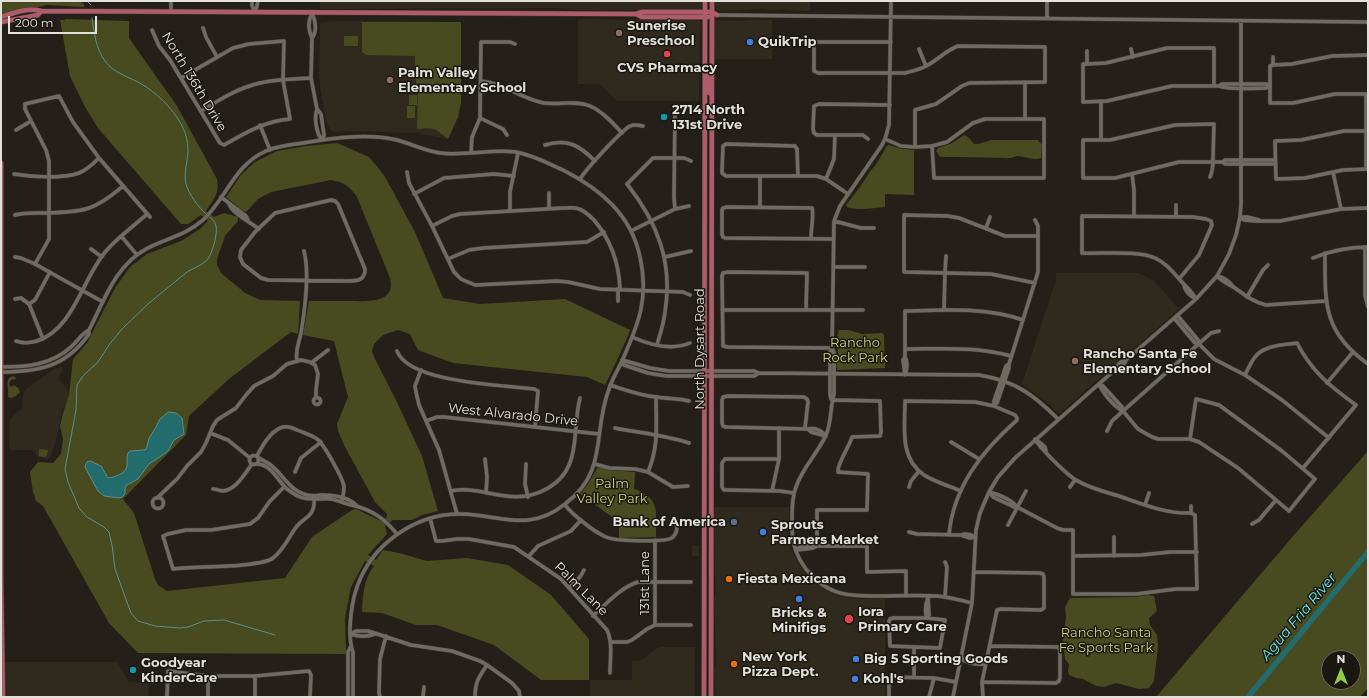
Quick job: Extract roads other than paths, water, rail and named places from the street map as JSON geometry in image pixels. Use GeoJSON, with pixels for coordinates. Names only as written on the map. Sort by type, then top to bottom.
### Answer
{"type":"FeatureCollection","features":[{"type":"Feature","properties":{"kind":"main road","name":"North Dysart Road"},"geometry":{"type":"LineString","coordinates":[[704,697],[705,1]]}},
{"type":"Feature","properties":{"kind":"main road","name":"North Dysart Road"},"geometry":{"type":"LineString","coordinates":[[711,697],[712,1]]}},
{"type":"Feature","properties":{"kind":"main road"},"geometry":{"type":"LineString","coordinates":[[1,16],[37,10],[312,13],[636,14],[642,12],[717,15]]}},
{"type":"Feature","properties":{"kind":"main road"},"geometry":{"type":"LineString","coordinates":[[1,22],[38,15],[41,11]]}},
{"type":"Feature","properties":{"kind":"main road"},"geometry":{"type":"LineString","coordinates":[[704,71],[708,79],[708,92],[711,94]]}},
{"type":"Feature","properties":{"kind":"main road"},"geometry":{"type":"LineString","coordinates":[[1,163],[1,578],[3,697]]}},
{"type":"Feature","properties":{"kind":"street"},"geometry":{"type":"LineString","coordinates":[[171,1],[171,12]]}},
{"type":"Feature","properties":{"kind":"street"},"geometry":{"type":"LineString","coordinates":[[252,1],[252,6],[255,12]]}},
{"type":"Feature","properties":{"kind":"street"},"geometry":{"type":"LineString","coordinates":[[255,12],[258,1]]}},
{"type":"Feature","properties":{"kind":"street"},"geometry":{"type":"LineString","coordinates":[[891,1],[889,125],[885,139],[840,206],[834,221],[832,348],[830,352],[834,394],[832,400],[831,419],[826,436],[799,479],[794,493],[792,532],[796,550],[802,564],[820,583],[834,591],[851,595],[945,597],[972,603]]}},
{"type":"Feature","properties":{"kind":"street"},"geometry":{"type":"LineString","coordinates":[[1047,1],[1047,18]]}},
{"type":"Feature","properties":{"kind":"street"},"geometry":{"type":"LineString","coordinates":[[312,13],[309,19],[309,33],[312,38],[311,78],[317,109],[321,114],[324,135],[322,140]]}},
{"type":"Feature","properties":{"kind":"street"},"geometry":{"type":"LineString","coordinates":[[717,15],[1368,22]]}},
{"type":"Feature","properties":{"kind":"street"},"geometry":{"type":"LineString","coordinates":[[953,697],[972,603],[976,537],[980,513],[989,492],[1008,466],[1035,439],[1117,368],[1122,361],[1126,360],[1196,299],[1217,276],[1232,245],[1240,217],[1241,21]]}},
{"type":"Feature","properties":{"kind":"street"},"geometry":{"type":"LineString","coordinates":[[203,28],[206,37],[217,57]]}},
{"type":"Feature","properties":{"kind":"street","name":"North 136th Drive"},"geometry":{"type":"LineString","coordinates":[[152,30],[159,46],[170,60],[220,143],[224,145],[260,125]]}},
{"type":"Feature","properties":{"kind":"street"},"geometry":{"type":"LineString","coordinates":[[181,78],[233,48],[249,44],[284,41],[283,80],[290,119],[278,120],[260,125],[270,150]]}},
{"type":"Feature","properties":{"kind":"street"},"geometry":{"type":"LineString","coordinates":[[471,153],[472,137],[480,118],[481,42],[510,42],[515,44]]}},
{"type":"Feature","properties":{"kind":"street"},"geometry":{"type":"LineString","coordinates":[[891,42],[815,42],[814,71],[818,73],[891,73],[914,71],[926,66],[950,49],[958,46],[1045,46],[1045,82],[969,83],[958,88],[936,104],[915,110],[915,147]]}},
{"type":"Feature","properties":{"kind":"street"},"geometry":{"type":"LineString","coordinates":[[1214,86],[1214,48],[1171,48],[1100,64],[1083,64],[1083,102],[1101,102],[1172,86],[1214,86],[1219,86],[1222,84],[1241,86],[1266,84],[1270,86]]}},
{"type":"Feature","properties":{"kind":"street"},"geometry":{"type":"LineString","coordinates":[[919,49],[926,66]]}},
{"type":"Feature","properties":{"kind":"street"},"geometry":{"type":"LineString","coordinates":[[1131,49],[1133,57]]}},
{"type":"Feature","properties":{"kind":"street"},"geometry":{"type":"LineString","coordinates":[[1087,51],[1087,64]]}},
{"type":"Feature","properties":{"kind":"street"},"geometry":{"type":"LineString","coordinates":[[1273,65],[1292,64],[1332,56],[1368,55]]}},
{"type":"Feature","properties":{"kind":"street"},"geometry":{"type":"LineString","coordinates":[[1273,57],[1273,65],[1270,66],[1270,103],[1293,103],[1335,94],[1366,94],[1367,111],[1367,169],[1342,170],[1305,178],[1276,179],[1275,141],[1301,140],[1344,131],[1366,132]]}},
{"type":"Feature","properties":{"kind":"street"},"geometry":{"type":"LineString","coordinates":[[200,111],[245,87],[267,81],[311,78]]}},
{"type":"Feature","properties":{"kind":"street"},"geometry":{"type":"LineString","coordinates":[[481,81],[492,82],[504,86],[526,97],[545,103],[589,105],[598,110],[622,133]]}},
{"type":"Feature","properties":{"kind":"street"},"geometry":{"type":"LineString","coordinates":[[1025,82],[1025,119]]}},
{"type":"Feature","properties":{"kind":"street"},"geometry":{"type":"LineString","coordinates":[[16,341],[26,343],[43,339],[54,332],[62,324],[106,251],[148,216],[99,158],[73,122],[59,96],[26,104],[25,109],[49,156],[49,239],[35,264]]}},
{"type":"Feature","properties":{"kind":"street"},"geometry":{"type":"LineString","coordinates":[[1101,102],[1101,140]]}},
{"type":"Feature","properties":{"kind":"street"},"geometry":{"type":"LineString","coordinates":[[868,139],[863,135],[817,135],[814,133],[814,106],[890,105]]}},
{"type":"Feature","properties":{"kind":"street"},"geometry":{"type":"LineString","coordinates":[[675,110],[675,209]]}},
{"type":"Feature","properties":{"kind":"street"},"geometry":{"type":"LineString","coordinates":[[480,118],[503,129],[507,135]]}},
{"type":"Feature","properties":{"kind":"street"},"geometry":{"type":"LineString","coordinates":[[885,139],[901,146],[932,146],[947,142],[978,121],[985,119],[1044,119],[1044,178],[934,178],[932,146]]}},
{"type":"Feature","properties":{"kind":"street"},"geometry":{"type":"LineString","coordinates":[[16,130],[31,121]]}},
{"type":"Feature","properties":{"kind":"street"},"geometry":{"type":"LineString","coordinates":[[1210,178],[1213,172],[1213,162],[1214,124],[1175,125],[1119,138],[1083,140],[1083,178],[1115,178],[1179,162],[1213,162],[1223,162],[1225,160],[1241,162],[1276,162]]}},
{"type":"Feature","properties":{"kind":"street"},"geometry":{"type":"LineString","coordinates":[[580,179],[622,133],[633,125],[643,126]]}},
{"type":"Feature","properties":{"kind":"street"},"geometry":{"type":"LineString","coordinates":[[826,179],[834,159],[836,135]]}},
{"type":"Feature","properties":{"kind":"street"},"geometry":{"type":"LineString","coordinates":[[1,372],[36,370],[57,362],[77,348],[89,334],[89,330],[103,302],[122,269],[137,255],[185,232],[205,218],[235,176],[244,167],[255,157],[283,146],[348,137],[376,137],[398,140],[440,153],[495,151],[518,153],[534,157],[580,179],[608,201],[625,220],[630,231],[640,256],[644,290],[641,313],[632,337],[610,385],[606,399],[595,464],[584,485],[573,498],[551,514],[523,521],[510,521],[457,514],[430,518],[412,525],[397,534],[382,547],[369,563],[354,594],[351,611],[353,697]]}},
{"type":"Feature","properties":{"kind":"street"},"geometry":{"type":"LineString","coordinates":[[545,145],[561,143],[576,145],[595,161]]}},
{"type":"Feature","properties":{"kind":"street"},"geometry":{"type":"LineString","coordinates":[[798,176],[797,149],[795,146],[726,144],[723,146],[722,173],[726,176],[798,176],[817,176],[826,179],[848,194]]}},
{"type":"Feature","properties":{"kind":"street"},"geometry":{"type":"LineString","coordinates":[[510,211],[510,197],[518,153]]}},
{"type":"Feature","properties":{"kind":"street"},"geometry":{"type":"LineString","coordinates":[[14,174],[23,176],[69,175],[80,172],[99,158]]}},
{"type":"Feature","properties":{"kind":"street"},"geometry":{"type":"LineString","coordinates":[[657,345],[665,314],[667,270],[665,257],[652,220],[627,184],[652,158],[684,158],[691,161]]}},
{"type":"Feature","properties":{"kind":"street"},"geometry":{"type":"LineString","coordinates":[[407,172],[409,183],[414,194],[432,226],[456,276],[468,283],[475,285],[557,281],[592,288],[683,292],[690,295]]}},
{"type":"Feature","properties":{"kind":"street"},"geometry":{"type":"LineString","coordinates":[[1333,172],[1340,210]]}},
{"type":"Feature","properties":{"kind":"street"},"geometry":{"type":"LineString","coordinates":[[414,194],[444,178],[494,174],[514,176]]}},
{"type":"Feature","properties":{"kind":"street"},"geometry":{"type":"LineString","coordinates":[[1132,174],[1134,190],[1134,216]]}},
{"type":"Feature","properties":{"kind":"street"},"geometry":{"type":"LineString","coordinates":[[760,176],[760,207]]}},
{"type":"Feature","properties":{"kind":"street"},"geometry":{"type":"LineString","coordinates":[[15,215],[23,213],[73,212],[85,210],[104,201],[122,186]]}},
{"type":"Feature","properties":{"kind":"street"},"geometry":{"type":"LineString","coordinates":[[549,193],[549,209]]}},
{"type":"Feature","properties":{"kind":"street"},"geometry":{"type":"LineString","coordinates":[[221,197],[229,204],[230,208],[239,212],[244,219],[248,220],[259,228]]}},
{"type":"Feature","properties":{"kind":"street"},"geometry":{"type":"LineString","coordinates":[[335,201],[338,204],[365,269],[365,273],[358,281],[268,280],[261,278],[243,264],[240,257],[241,250],[259,228],[271,216],[279,212],[321,202],[335,201]]}},
{"type":"Feature","properties":{"kind":"street"},"geometry":{"type":"LineString","coordinates":[[1176,205],[1176,217]]}},
{"type":"Feature","properties":{"kind":"street"},"geometry":{"type":"LineString","coordinates":[[630,231],[675,209],[689,206]]}},
{"type":"Feature","properties":{"kind":"street"},"geometry":{"type":"LineString","coordinates":[[811,238],[811,222],[814,212],[812,208],[760,207],[723,208],[722,210],[723,237],[725,238],[833,239]]}},
{"type":"Feature","properties":{"kind":"street"},"geometry":{"type":"LineString","coordinates":[[432,226],[452,216],[460,214],[578,208],[590,216],[604,232],[616,258],[619,270],[618,301]]}},
{"type":"Feature","properties":{"kind":"street"},"geometry":{"type":"LineString","coordinates":[[1240,217],[1251,217],[1275,222],[1340,210],[1368,208]]}},
{"type":"Feature","properties":{"kind":"street"},"geometry":{"type":"LineString","coordinates":[[1035,284],[991,274],[904,272],[904,215],[948,216],[959,218],[1005,236],[1038,236]]}},
{"type":"Feature","properties":{"kind":"street"},"geometry":{"type":"LineString","coordinates":[[1179,279],[1199,255],[1212,225],[1211,221],[1206,219],[1176,217],[1082,216],[1082,253],[1147,255],[1163,262],[1184,285],[1188,287],[1196,299]]}},
{"type":"Feature","properties":{"kind":"street"},"geometry":{"type":"LineString","coordinates":[[986,228],[990,217]]}},
{"type":"Feature","properties":{"kind":"street"},"geometry":{"type":"LineString","coordinates":[[994,406],[998,402],[1006,366],[1009,364],[1038,272],[1038,226],[1035,220]]}},
{"type":"Feature","properties":{"kind":"street"},"geometry":{"type":"LineString","coordinates":[[834,221],[861,228],[874,228]]}},
{"type":"Feature","properties":{"kind":"street"},"geometry":{"type":"LineString","coordinates":[[448,259],[469,250],[483,248],[587,242],[604,232]]}},
{"type":"Feature","properties":{"kind":"street"},"geometry":{"type":"LineString","coordinates":[[122,237],[137,255]]}},
{"type":"Feature","properties":{"kind":"street"},"geometry":{"type":"LineString","coordinates":[[1313,258],[1325,253],[1344,249],[1366,247],[1365,296],[1368,307]]}},
{"type":"Feature","properties":{"kind":"street"},"geometry":{"type":"LineString","coordinates":[[91,249],[102,257]]}},
{"type":"Feature","properties":{"kind":"street"},"geometry":{"type":"LineString","coordinates":[[297,360],[296,352],[301,333],[307,281],[304,251]]}},
{"type":"Feature","properties":{"kind":"street"},"geometry":{"type":"LineString","coordinates":[[665,257],[691,251]]}},
{"type":"Feature","properties":{"kind":"street"},"geometry":{"type":"LineString","coordinates":[[1325,253],[1326,301],[1332,324],[1341,340],[1368,364]]}},
{"type":"Feature","properties":{"kind":"street"},"geometry":{"type":"LineString","coordinates":[[944,310],[946,256]]}},
{"type":"Feature","properties":{"kind":"street"},"geometry":{"type":"LineString","coordinates":[[16,257],[35,264],[103,302]]}},
{"type":"Feature","properties":{"kind":"street"},"geometry":{"type":"LineString","coordinates":[[1247,297],[1263,270],[1268,265]]}},
{"type":"Feature","properties":{"kind":"street"},"geometry":{"type":"LineString","coordinates":[[833,267],[865,267]]}},
{"type":"Feature","properties":{"kind":"street"},"geometry":{"type":"LineString","coordinates":[[29,304],[35,300],[50,272]]}},
{"type":"Feature","properties":{"kind":"street"},"geometry":{"type":"LineString","coordinates":[[806,310],[807,272],[728,272],[724,273],[722,276],[723,346],[832,348]]}},
{"type":"Feature","properties":{"kind":"street"},"geometry":{"type":"LineString","coordinates":[[1217,276],[1222,277],[1231,283],[1233,287],[1247,297],[1266,305],[1326,301]]}},
{"type":"Feature","properties":{"kind":"street"},"geometry":{"type":"LineString","coordinates":[[15,299],[21,298],[29,304],[43,339]]}},
{"type":"Feature","properties":{"kind":"street"},"geometry":{"type":"LineString","coordinates":[[722,310],[862,310]]}},
{"type":"Feature","properties":{"kind":"street"},"geometry":{"type":"LineString","coordinates":[[905,375],[903,360],[905,357],[905,311],[944,310],[992,313],[1023,320]]}},
{"type":"Feature","properties":{"kind":"street"},"geometry":{"type":"LineString","coordinates":[[1175,316],[1214,359],[1245,375],[1282,400],[1329,438]]}},
{"type":"Feature","properties":{"kind":"street"},"geometry":{"type":"LineString","coordinates":[[1,367],[31,366],[55,358],[70,348],[85,332],[89,330]]}},
{"type":"Feature","properties":{"kind":"street"},"geometry":{"type":"LineString","coordinates":[[1107,431],[1112,421],[1123,411],[1211,334],[1219,331]]}},
{"type":"Feature","properties":{"kind":"street"},"geometry":{"type":"LineString","coordinates":[[632,337],[643,342],[657,345],[676,346],[690,343]]}},
{"type":"Feature","properties":{"kind":"street"},"geometry":{"type":"LineString","coordinates":[[1245,375],[1255,357],[1261,351],[1271,347],[1297,343],[1308,362],[1327,383],[1356,405],[1303,468]]}},
{"type":"Feature","properties":{"kind":"street"},"geometry":{"type":"LineString","coordinates":[[905,349],[979,349],[1011,356]]}},
{"type":"Feature","properties":{"kind":"street"},"geometry":{"type":"LineString","coordinates":[[311,363],[328,350]]}},
{"type":"Feature","properties":{"kind":"street"},"geometry":{"type":"LineString","coordinates":[[397,351],[406,363],[439,376],[463,382],[534,389],[538,391],[535,426]]}},
{"type":"Feature","properties":{"kind":"street"},"geometry":{"type":"LineString","coordinates":[[1327,383],[1353,352]]}},
{"type":"Feature","properties":{"kind":"street"},"geometry":{"type":"LineString","coordinates":[[55,358],[57,362]]}},
{"type":"Feature","properties":{"kind":"street"},"geometry":{"type":"LineString","coordinates":[[162,494],[162,500],[164,502],[163,506],[156,508],[153,502],[154,500],[162,494],[201,452],[212,426],[217,420],[236,408],[254,386],[273,376],[287,364],[297,360],[306,360],[315,365],[318,374],[316,397]]}},
{"type":"Feature","properties":{"kind":"street"},"geometry":{"type":"LineString","coordinates":[[622,360],[624,365],[654,374],[677,376],[704,374],[754,376],[759,373],[970,375],[1003,381],[1023,390],[1035,398],[1058,419]]}},
{"type":"Feature","properties":{"kind":"street"},"geometry":{"type":"LineString","coordinates":[[421,370],[415,386],[419,405],[440,450],[457,514]]}},
{"type":"Feature","properties":{"kind":"street"},"geometry":{"type":"LineString","coordinates":[[1099,384],[1104,387],[1122,407],[1123,411],[1138,429],[1158,439],[1190,439],[1200,442],[1238,468],[1289,511],[1315,479],[1262,436],[1219,405],[1196,399],[1190,439]]}},
{"type":"Feature","properties":{"kind":"street"},"geometry":{"type":"LineString","coordinates":[[610,385],[641,394],[689,401]]}},
{"type":"Feature","properties":{"kind":"street"},"geometry":{"type":"LineString","coordinates":[[648,472],[655,453],[656,397]]}},
{"type":"Feature","properties":{"kind":"street"},"geometry":{"type":"LineString","coordinates":[[807,429],[808,402],[804,397],[723,397],[723,426],[807,429],[812,428],[822,431],[826,436]]}},
{"type":"Feature","properties":{"kind":"street"},"geometry":{"type":"LineString","coordinates":[[451,491],[465,489],[515,497],[528,497],[544,491],[556,482],[565,472],[570,462],[580,398]]}},
{"type":"Feature","properties":{"kind":"street"},"geometry":{"type":"LineString","coordinates":[[817,546],[817,510],[867,510],[868,474],[838,472],[837,467],[850,446],[852,437],[880,436],[880,401],[832,400]]}},
{"type":"Feature","properties":{"kind":"street"},"geometry":{"type":"LineString","coordinates":[[949,534],[953,512],[961,491],[979,459],[996,439],[1017,420],[1017,418],[1016,415],[994,406],[970,401],[905,401],[905,439],[909,458],[919,471],[928,478],[961,491]]}},
{"type":"Feature","properties":{"kind":"street","name":"West Alvarado Drive"},"geometry":{"type":"LineString","coordinates":[[426,421],[437,417],[444,417],[599,434]]}},
{"type":"Feature","properties":{"kind":"street"},"geometry":{"type":"LineString","coordinates":[[257,464],[259,460],[258,457],[265,442],[279,429],[290,427],[313,436],[321,442],[325,448],[343,485],[342,500]]}},
{"type":"Feature","properties":{"kind":"street"},"geometry":{"type":"LineString","coordinates":[[615,428],[675,438],[689,443]]}},
{"type":"Feature","properties":{"kind":"street"},"geometry":{"type":"LineString","coordinates":[[772,491],[779,459],[779,428]]}},
{"type":"Feature","properties":{"kind":"street"},"geometry":{"type":"LineString","coordinates":[[210,433],[228,440],[250,458],[252,464]]}},
{"type":"Feature","properties":{"kind":"street"},"geometry":{"type":"LineString","coordinates":[[989,492],[995,493],[1015,504],[1017,507],[1057,528],[1063,530],[1073,530],[1073,594],[1136,594],[1176,589],[1197,589],[1195,515],[1170,512],[1091,488],[1075,480],[1058,465],[1046,451],[1045,447],[1035,439]]}},
{"type":"Feature","properties":{"kind":"street"},"geometry":{"type":"LineString","coordinates":[[295,472],[301,458],[321,442]]}},
{"type":"Feature","properties":{"kind":"street"},"geometry":{"type":"LineString","coordinates":[[951,442],[979,459]]}},
{"type":"Feature","properties":{"kind":"street"},"geometry":{"type":"LineString","coordinates":[[250,458],[253,455],[272,466],[290,486],[298,492],[311,496],[326,495],[352,505],[356,505],[386,521],[397,534]]}},
{"type":"Feature","properties":{"kind":"street"},"geometry":{"type":"LineString","coordinates":[[485,459],[487,477],[486,493]]}},
{"type":"Feature","properties":{"kind":"street"},"geometry":{"type":"LineString","coordinates":[[779,459],[725,459],[722,461],[722,487],[724,490],[794,493]]}},
{"type":"Feature","properties":{"kind":"street"},"geometry":{"type":"LineString","coordinates":[[252,464],[263,465],[284,486],[297,496],[314,500],[342,500]]}},
{"type":"Feature","properties":{"kind":"street"},"geometry":{"type":"LineString","coordinates":[[214,489],[223,491],[234,486],[252,464]]}},
{"type":"Feature","properties":{"kind":"street"},"geometry":{"type":"LineString","coordinates":[[526,464],[525,484],[528,497]]}},
{"type":"Feature","properties":{"kind":"street"},"geometry":{"type":"LineString","coordinates":[[595,464],[609,468],[635,469],[648,472],[672,487],[688,486]]}},
{"type":"Feature","properties":{"kind":"street"},"geometry":{"type":"LineString","coordinates":[[909,487],[911,481],[919,471]]}},
{"type":"Feature","properties":{"kind":"street"},"geometry":{"type":"LineString","coordinates":[[1070,487],[1075,480]]}},
{"type":"Feature","properties":{"kind":"street"},"geometry":{"type":"LineString","coordinates":[[284,486],[270,501],[258,518],[250,524],[211,530],[186,530],[163,536],[173,569],[238,565],[270,560],[277,554],[298,526],[312,512],[315,505],[314,500]]}},
{"type":"Feature","properties":{"kind":"street"},"geometry":{"type":"LineString","coordinates":[[1008,525],[1026,491]]}},
{"type":"Feature","properties":{"kind":"street"},"geometry":{"type":"LineString","coordinates":[[1145,505],[1149,493]]}},
{"type":"Feature","properties":{"kind":"street"},"geometry":{"type":"LineString","coordinates":[[157,498],[162,500]]}},
{"type":"Feature","properties":{"kind":"street"},"geometry":{"type":"LineString","coordinates":[[1252,524],[1260,520],[1276,500]]}},
{"type":"Feature","properties":{"kind":"street"},"geometry":{"type":"LineString","coordinates":[[565,504],[581,520],[606,537],[615,540],[668,540],[673,538],[677,530],[677,526]]}},
{"type":"Feature","properties":{"kind":"street"},"geometry":{"type":"LineString","coordinates":[[1191,506],[1191,514]]}},
{"type":"Feature","properties":{"kind":"street","name":"Palm Lane"},"geometry":{"type":"LineString","coordinates":[[430,518],[436,541],[457,539],[507,545],[514,547],[529,556],[560,579],[569,588],[607,630],[611,642]]}},
{"type":"Feature","properties":{"kind":"street"},"geometry":{"type":"LineString","coordinates":[[529,556],[538,546],[571,531],[581,520]]}},
{"type":"Feature","properties":{"kind":"street"},"geometry":{"type":"LineString","coordinates":[[909,532],[917,534],[971,534],[976,537]]}},
{"type":"Feature","properties":{"kind":"street"},"geometry":{"type":"LineString","coordinates":[[1114,536],[1114,556]]}},
{"type":"Feature","properties":{"kind":"street","name":"131st Lane"},"geometry":{"type":"LineString","coordinates":[[655,540],[655,625]]}},
{"type":"Feature","properties":{"kind":"street"},"geometry":{"type":"LineString","coordinates":[[796,550],[800,547],[813,545],[866,546],[867,572],[906,571],[906,596]]}},
{"type":"Feature","properties":{"kind":"street"},"geometry":{"type":"LineString","coordinates":[[1073,556],[1114,556],[1170,552],[1197,552]]}},
{"type":"Feature","properties":{"kind":"street"},"geometry":{"type":"LineString","coordinates":[[945,562],[947,567],[945,597]]}},
{"type":"Feature","properties":{"kind":"street"},"geometry":{"type":"LineString","coordinates":[[569,588],[580,577],[584,570]]}},
{"type":"Feature","properties":{"kind":"street"},"geometry":{"type":"LineString","coordinates":[[974,572],[1043,574],[1044,608],[1041,610],[997,610],[982,682],[983,697]]}},
{"type":"Feature","properties":{"kind":"street"},"geometry":{"type":"LineString","coordinates":[[593,616],[631,584],[655,581],[691,582]]}},
{"type":"Feature","properties":{"kind":"street"},"geometry":{"type":"LineString","coordinates":[[927,618],[926,603],[928,596]]}},
{"type":"Feature","properties":{"kind":"street"},"geometry":{"type":"LineString","coordinates":[[927,618],[945,620],[940,648],[890,646],[890,619],[927,618]]}},
{"type":"Feature","properties":{"kind":"street"},"geometry":{"type":"LineString","coordinates":[[610,673],[611,642],[627,642],[655,625],[691,625]]}},
{"type":"Feature","properties":{"kind":"street"},"geometry":{"type":"LineString","coordinates":[[351,634],[356,631],[368,631],[411,645],[452,651],[480,661],[512,683],[519,691],[520,697]]}},
{"type":"Feature","properties":{"kind":"street"},"geometry":{"type":"LineString","coordinates":[[380,697],[380,659],[386,636]]}},
{"type":"Feature","properties":{"kind":"street"},"geometry":{"type":"LineString","coordinates":[[348,697],[348,652],[351,646]]}},
{"type":"Feature","properties":{"kind":"street"},"geometry":{"type":"LineString","coordinates":[[982,682],[1056,683],[1059,681],[1060,650],[1058,647],[990,646]]}},
{"type":"Feature","properties":{"kind":"street"},"geometry":{"type":"LineString","coordinates":[[914,647],[914,677]]}},
{"type":"Feature","properties":{"kind":"street"},"geometry":{"type":"LineString","coordinates":[[961,659],[975,659],[986,664]]}},
{"type":"Feature","properties":{"kind":"street"},"geometry":{"type":"LineString","coordinates":[[475,697],[477,680],[487,665]]}},
{"type":"Feature","properties":{"kind":"street"},"geometry":{"type":"LineString","coordinates":[[167,697],[168,670],[208,676],[256,676],[309,671],[311,675],[310,697]]}},
{"type":"Feature","properties":{"kind":"street"},"geometry":{"type":"LineString","coordinates":[[208,676],[208,697]]}},
{"type":"Feature","properties":{"kind":"street"},"geometry":{"type":"LineString","coordinates":[[255,697],[256,676]]}},
{"type":"Feature","properties":{"kind":"street"},"geometry":{"type":"LineString","coordinates":[[889,697],[889,680],[891,677],[934,678],[956,682]]}},
{"type":"Feature","properties":{"kind":"street"},"geometry":{"type":"LineString","coordinates":[[929,697],[934,678]]}},
{"type":"Feature","properties":{"kind":"street"},"geometry":{"type":"LineString","coordinates":[[423,697],[424,687]]}},
{"type":"Feature","properties":{"kind":"water"},"geometry":{"type":"Polygon","coordinates":[[[169,412],[176,413],[182,418],[184,434],[174,440],[168,451],[149,464],[138,479],[125,487],[125,494],[122,497],[104,496],[98,491],[86,469],[85,466],[87,462],[90,461],[101,466],[108,478],[122,473],[127,466],[128,453],[130,451],[145,450],[149,438],[160,419],[169,412]]]}},
{"type":"Feature","properties":{"kind":"waterway"},"geometry":{"type":"LineString","coordinates":[[87,1],[91,5]]}},
{"type":"Feature","properties":{"kind":"waterway"},"geometry":{"type":"LineString","coordinates":[[92,18],[97,46],[105,61],[113,69],[153,92],[175,114],[181,124],[188,144],[185,175],[186,184],[194,200],[206,214]]}},
{"type":"Feature","properties":{"kind":"waterway"},"geometry":{"type":"LineString","coordinates":[[208,216],[216,224],[216,234],[214,244],[206,261],[187,272],[149,303],[122,329],[98,362],[83,376],[77,385],[76,410],[65,469],[68,482],[79,508],[87,517],[104,527],[109,532],[115,569],[131,613],[138,621],[155,626],[180,628],[188,627],[204,621],[224,620],[275,635]]}},
{"type":"Feature","properties":{"kind":"waterway","name":"Agua Fria River"},"geometry":{"type":"LineString","coordinates":[[1248,697],[1368,552]]}},
{"type":"Feature","properties":{"kind":"place","name":"Sunerise Preschool"},"geometry":{"type":"Point","coordinates":[619,33]}},
{"type":"Feature","properties":{"kind":"place","name":"QuikTrip"},"geometry":{"type":"Point","coordinates":[750,42]}},
{"type":"Feature","properties":{"kind":"place","name":"CVS Pharmacy"},"geometry":{"type":"Point","coordinates":[667,54]}},
{"type":"Feature","properties":{"kind":"place","name":"Palm Valley Elementary School"},"geometry":{"type":"Point","coordinates":[390,80]}},
{"type":"Feature","properties":{"kind":"place","name":"2714 North 131st Drive"},"geometry":{"type":"Point","coordinates":[664,117]}},
{"type":"Feature","properties":{"kind":"place","name":"Rancho Santa Fe Elementary School"},"geometry":{"type":"Point","coordinates":[1075,361]}},
{"type":"Feature","properties":{"kind":"place","name":"Bank of America"},"geometry":{"type":"Point","coordinates":[734,522]}},
{"type":"Feature","properties":{"kind":"place","name":"Sprouts Farmers Market"},"geometry":{"type":"Point","coordinates":[763,532]}},
{"type":"Feature","properties":{"kind":"place","name":"Fiesta Mexicana"},"geometry":{"type":"Point","coordinates":[729,579]}},
{"type":"Feature","properties":{"kind":"place","name":"Bricks & Minifigs"},"geometry":{"type":"Point","coordinates":[799,599]}},
{"type":"Feature","properties":{"kind":"place","name":"Iora Primary Care"},"geometry":{"type":"Point","coordinates":[849,619]}},
{"type":"Feature","properties":{"kind":"place","name":"Big 5 Sporting Goods"},"geometry":{"type":"Point","coordinates":[856,659]}},
{"type":"Feature","properties":{"kind":"place","name":"New York Pizza Dept."},"geometry":{"type":"Point","coordinates":[734,664]}},
{"type":"Feature","properties":{"kind":"place","name":"Goodyear KinderCare"},"geometry":{"type":"Point","coordinates":[133,670]}},
{"type":"Feature","properties":{"kind":"place","name":"Kohl's"},"geometry":{"type":"Point","coordinates":[855,679]}},
{"type":"Feature","properties":{"kind":"park label","name":"Rancho Rock Park"},"geometry":{"type":"Point","coordinates":[855,350]}},
{"type":"Feature","properties":{"kind":"park label","name":"Palm Valley Park"},"geometry":{"type":"Point","coordinates":[612,492]}},
{"type":"Feature","properties":{"kind":"park label","name":"Rancho Santa Fe Sports Park"},"geometry":{"type":"Point","coordinates":[1106,640]}}]}
